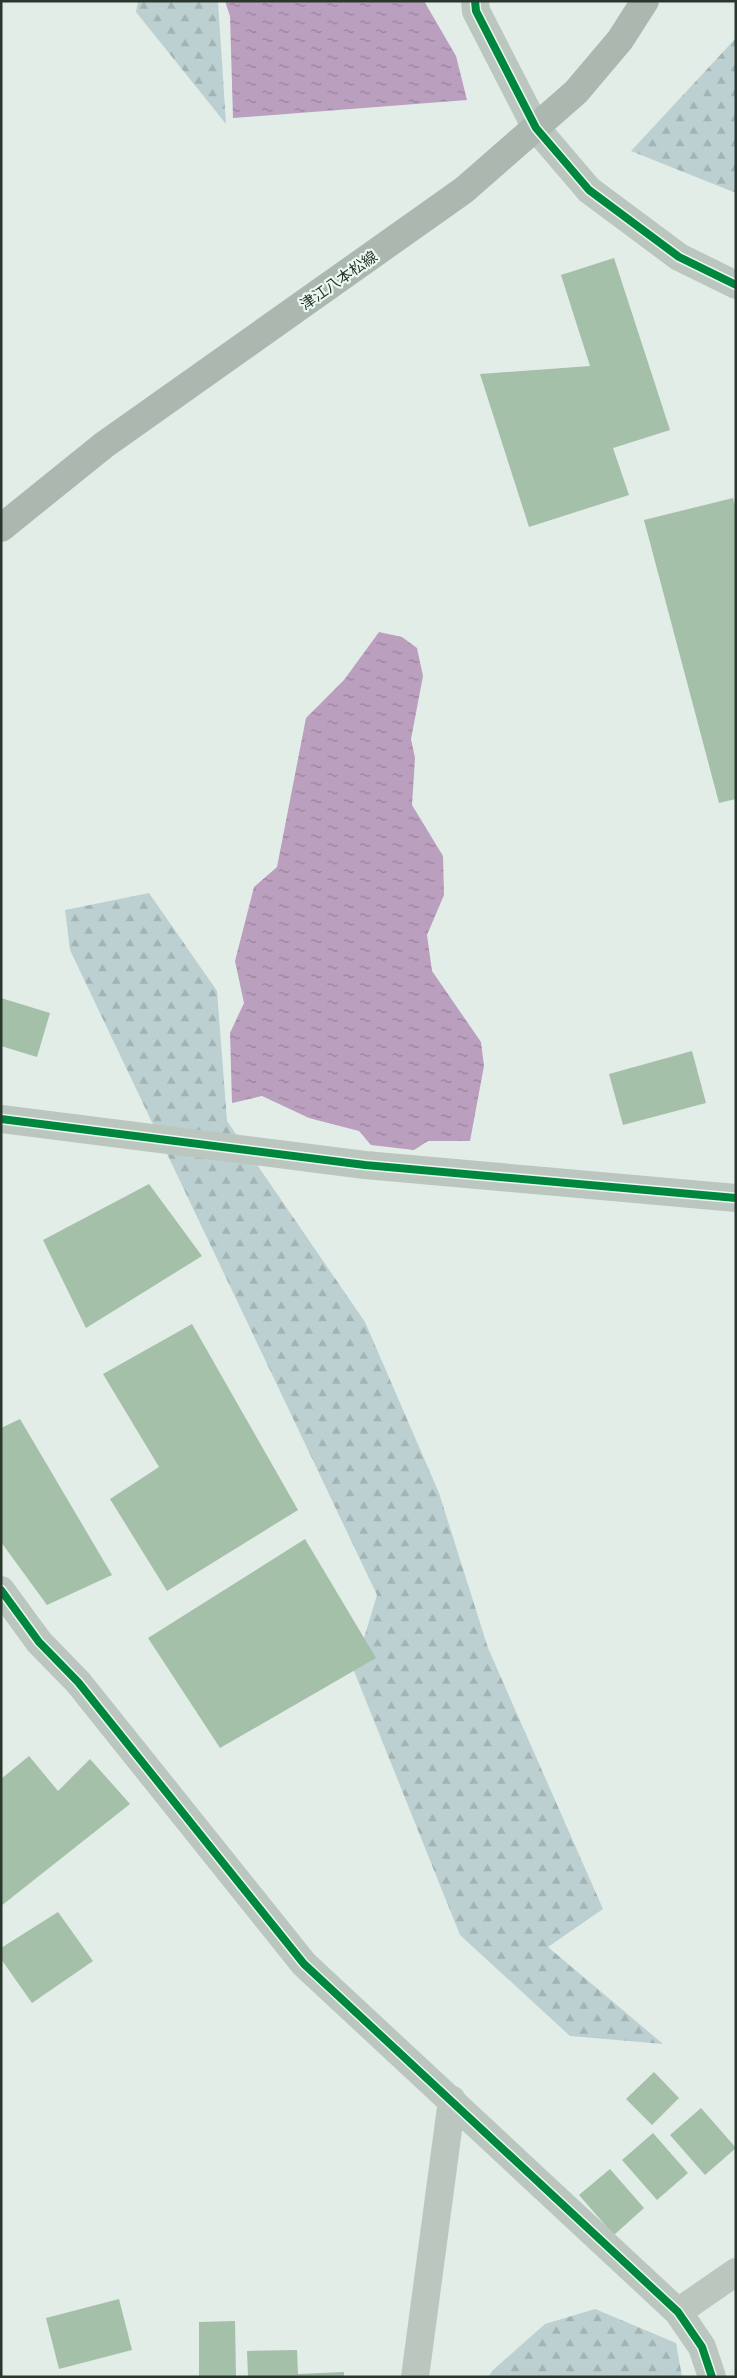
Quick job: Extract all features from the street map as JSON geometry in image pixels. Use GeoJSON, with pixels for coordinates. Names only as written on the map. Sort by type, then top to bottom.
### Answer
{"type":"FeatureCollection","features":[{"type":"Feature","properties":{"kind":"main road","name":"津江八本松線"},"geometry":{"type":"LineString","coordinates":[[1,528],[104,445],[464,190],[576,92],[620,40],[645,1]]}},
{"type":"Feature","properties":{"kind":"street"},"geometry":{"type":"LineString","coordinates":[[475,1],[476,11],[536,128],[589,190],[679,257],[736,285]]}},
{"type":"Feature","properties":{"kind":"street"},"geometry":{"type":"LineString","coordinates":[[1,1119],[365,1165],[736,1198]]}},
{"type":"Feature","properties":{"kind":"street"},"geometry":{"type":"LineString","coordinates":[[1,1590],[39,1642],[78,1682],[304,1964],[678,2312],[702,2347],[712,2377]]}},
{"type":"Feature","properties":{"kind":"street"},"geometry":{"type":"LineString","coordinates":[[415,2377],[452,2100]]}},
{"type":"Feature","properties":{"kind":"street"},"geometry":{"type":"LineString","coordinates":[[678,2312],[736,2272]]}},
{"type":"Feature","properties":{"kind":"green space"},"geometry":{"type":"Polygon","coordinates":[[[138,1],[218,1],[226,124],[136,12],[138,1]]]}},
{"type":"Feature","properties":{"kind":"green space"},"geometry":{"type":"Polygon","coordinates":[[[736,38],[736,193],[631,151],[736,38]]]}},
{"type":"Feature","properties":{"kind":"green space"},"geometry":{"type":"Polygon","coordinates":[[[149,893],[217,991],[227,1121],[365,1322],[439,1493],[488,1648],[603,1909],[548,1947],[663,2044],[570,2036],[460,1935],[354,1671],[377,1595],[70,950],[65,910],[149,893]]]}},
{"type":"Feature","properties":{"kind":"green space"},"geometry":{"type":"Polygon","coordinates":[[[595,2309],[676,2343],[682,2377],[488,2377],[493,2370],[545,2324],[595,2309]]]}},
{"type":"Feature","properties":{"kind":"water"},"geometry":{"type":"Polygon","coordinates":[[[225,1],[424,1],[456,56],[467,100],[233,118],[230,16],[225,1]]]}},
{"type":"Feature","properties":{"kind":"water"},"geometry":{"type":"Polygon","coordinates":[[[379,632],[402,637],[417,648],[423,676],[411,739],[415,758],[412,805],[443,856],[444,895],[427,935],[432,971],[481,1042],[484,1066],[470,1141],[428,1141],[414,1150],[371,1145],[359,1131],[309,1118],[262,1096],[232,1103],[230,1033],[244,1003],[235,961],[254,887],[277,867],[306,718],[344,680],[379,632]]]}},
{"type":"Feature","properties":{"kind":"building"},"geometry":{"type":"Polygon","coordinates":[[[614,258],[670,430],[613,448],[629,495],[529,527],[480,374],[590,366],[561,275],[614,258]]]}},
{"type":"Feature","properties":{"kind":"building"},"geometry":{"type":"Polygon","coordinates":[[[733,498],[736,510],[736,799],[719,803],[644,520],[733,498]]]}},
{"type":"Feature","properties":{"kind":"building"},"geometry":{"type":"Polygon","coordinates":[[[1,998],[50,1013],[37,1057],[1,1046],[1,998]]]}},
{"type":"Feature","properties":{"kind":"building"},"geometry":{"type":"Polygon","coordinates":[[[692,1051],[706,1103],[623,1125],[609,1074],[692,1051]]]}},
{"type":"Feature","properties":{"kind":"building"},"geometry":{"type":"Polygon","coordinates":[[[149,1184],[202,1256],[86,1328],[43,1240],[149,1184]]]}},
{"type":"Feature","properties":{"kind":"building"},"geometry":{"type":"Polygon","coordinates":[[[192,1324],[298,1510],[167,1591],[110,1499],[159,1467],[103,1374],[192,1324]]]}},
{"type":"Feature","properties":{"kind":"building"},"geometry":{"type":"Polygon","coordinates":[[[20,1419],[112,1575],[47,1605],[1,1542],[1,1428],[20,1419]]]}},
{"type":"Feature","properties":{"kind":"building"},"geometry":{"type":"Polygon","coordinates":[[[305,1539],[376,1658],[220,1748],[148,1638],[305,1539]]]}},
{"type":"Feature","properties":{"kind":"building"},"geometry":{"type":"Polygon","coordinates":[[[29,1756],[58,1791],[90,1759],[130,1804],[1,1906],[1,1779],[29,1756]]]}},
{"type":"Feature","properties":{"kind":"building"},"geometry":{"type":"Polygon","coordinates":[[[58,1912],[93,1961],[32,2003],[1,1959],[1,1948],[58,1912]]]}},
{"type":"Feature","properties":{"kind":"building"},"geometry":{"type":"Polygon","coordinates":[[[654,2072],[679,2098],[652,2125],[626,2099],[654,2072]]]}},
{"type":"Feature","properties":{"kind":"building"},"geometry":{"type":"Polygon","coordinates":[[[701,2108],[736,2148],[705,2175],[670,2135],[701,2108]]]}},
{"type":"Feature","properties":{"kind":"building"},"geometry":{"type":"Polygon","coordinates":[[[653,2133],[688,2173],[657,2200],[622,2160],[653,2133]]]}},
{"type":"Feature","properties":{"kind":"building"},"geometry":{"type":"Polygon","coordinates":[[[610,2169],[644,2208],[614,2235],[579,2195],[610,2169]]]}},
{"type":"Feature","properties":{"kind":"building"},"geometry":{"type":"Polygon","coordinates":[[[119,2299],[132,2350],[59,2369],[46,2318],[119,2299]]]}},
{"type":"Feature","properties":{"kind":"building"},"geometry":{"type":"Polygon","coordinates":[[[235,2321],[236,2377],[199,2377],[199,2322],[235,2321]]]}},
{"type":"Feature","properties":{"kind":"building"},"geometry":{"type":"Polygon","coordinates":[[[297,2350],[298,2374],[344,2372],[344,2377],[248,2377],[247,2351],[297,2350]]]}},
{"type":"Feature","properties":{"kind":"cycle path"},"geometry":{"type":"LineString","coordinates":[[475,1],[476,11],[536,128],[589,190],[679,257],[736,285]]}},
{"type":"Feature","properties":{"kind":"cycle path"},"geometry":{"type":"LineString","coordinates":[[1,1119],[365,1165],[736,1198]]}},
{"type":"Feature","properties":{"kind":"cycle path"},"geometry":{"type":"LineString","coordinates":[[1,1590],[39,1642],[78,1682],[304,1964],[678,2312],[702,2347],[712,2377]]}}]}
